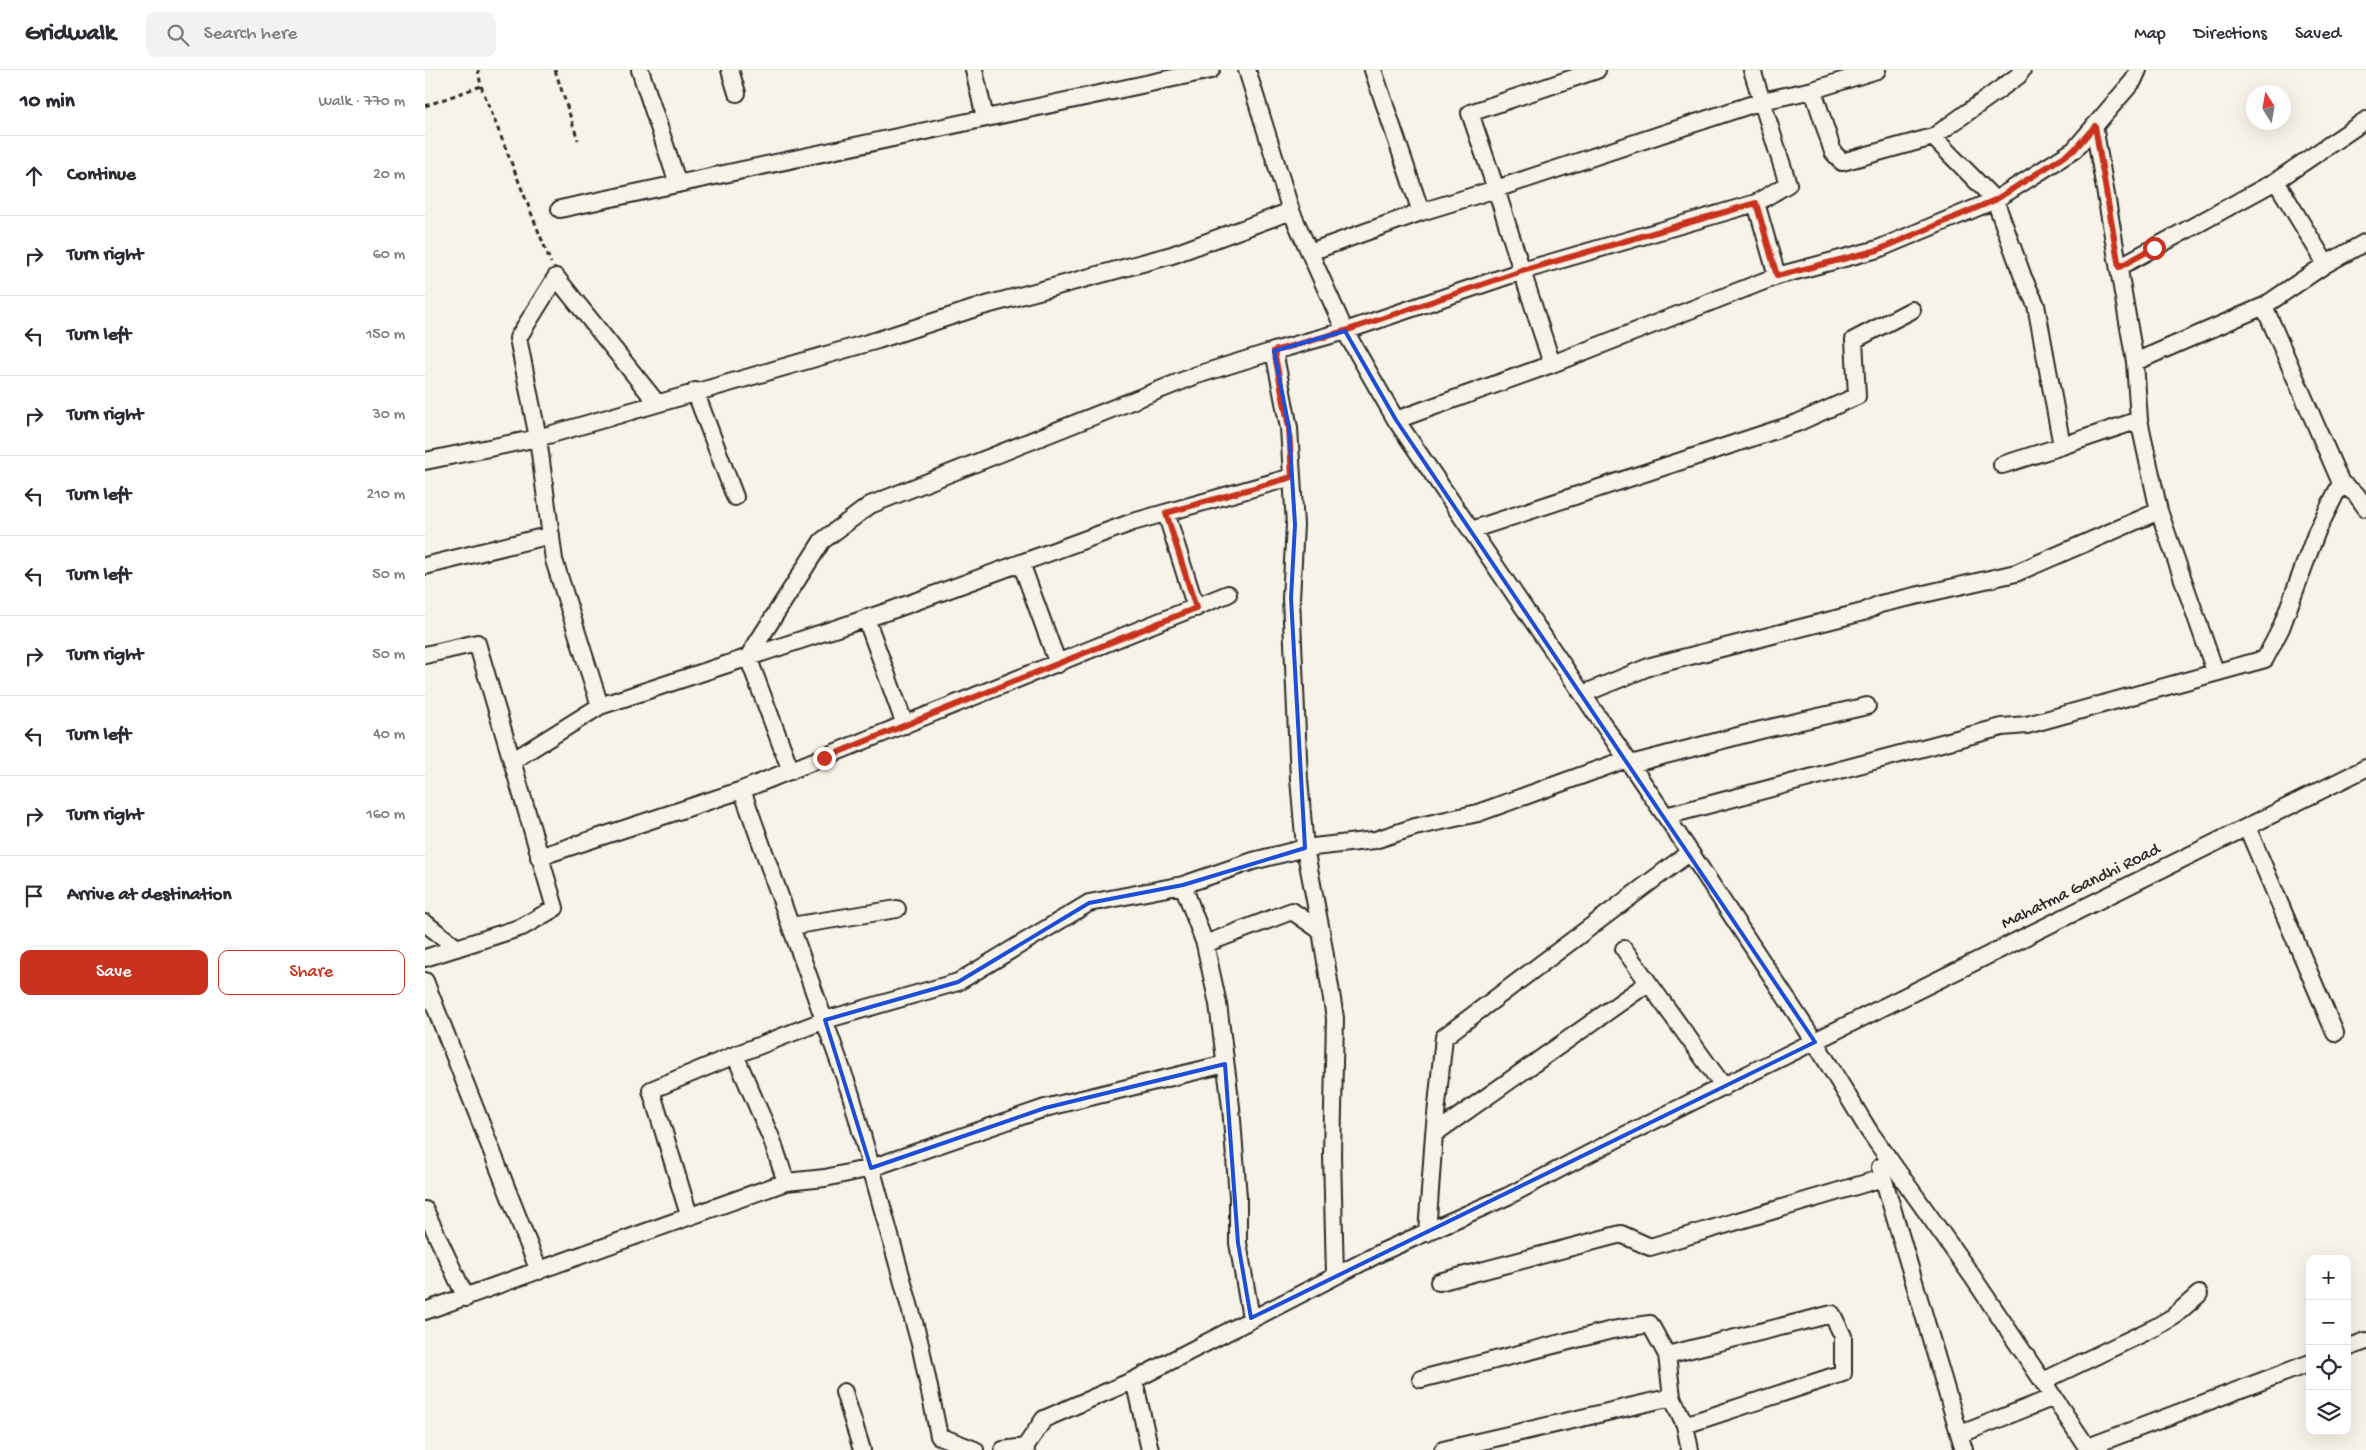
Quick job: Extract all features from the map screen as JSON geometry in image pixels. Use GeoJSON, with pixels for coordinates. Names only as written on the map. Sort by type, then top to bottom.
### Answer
{"type":"FeatureCollection","features":[{"type":"Feature","properties":{"kind":"street"},"geometry":{"type":"LineString","coordinates":[[639,70],[678,184]]}},
{"type":"Feature","properties":{"kind":"street"},"geometry":{"type":"LineString","coordinates":[[729,70],[737,93]]}},
{"type":"Feature","properties":{"kind":"street"},"geometry":{"type":"LineString","coordinates":[[974,70],[985,118]]}},
{"type":"Feature","properties":{"kind":"street"},"geometry":{"type":"LineString","coordinates":[[560,209],[1211,70]]}},
{"type":"Feature","properties":{"kind":"street"},"geometry":{"type":"LineString","coordinates":[[1247,70],[1291,211],[1345,331],[1396,420],[1691,852],[1815,1042],[1869,1132],[1972,1276],[2088,1449],[2306,1365]]}},
{"type":"Feature","properties":{"kind":"street"},"geometry":{"type":"LineString","coordinates":[[1373,70],[1421,212]]}},
{"type":"Feature","properties":{"kind":"street"},"geometry":{"type":"LineString","coordinates":[[1552,364],[1470,113],[1597,70]]}},
{"type":"Feature","properties":{"kind":"street"},"geometry":{"type":"LineString","coordinates":[[748,657],[822,541],[870,505],[1197,375],[1345,331],[1522,271],[1756,203],[1788,184],[1752,70]]}},
{"type":"Feature","properties":{"kind":"street"},"geometry":{"type":"LineString","coordinates":[[1310,252],[1421,212],[1496,189],[1762,100],[1813,90],[1877,70]]}},
{"type":"Feature","properties":{"kind":"street"},"geometry":{"type":"LineString","coordinates":[[1813,90],[1833,152],[1842,162],[1933,137],[2017,76],[2022,70]]}},
{"type":"Feature","properties":{"kind":"street"},"geometry":{"type":"LineString","coordinates":[[1396,420],[1552,364],[1777,276],[1878,250],[1995,200],[2074,150],[2133,81],[2138,70]]}},
{"type":"Feature","properties":{"kind":"street"},"geometry":{"type":"LineString","coordinates":[[2119,267],[2276,181],[2366,120]]}},
{"type":"Feature","properties":{"kind":"street"},"geometry":{"type":"LineString","coordinates":[[2095,126],[2135,362],[2139,420],[2159,511],[2215,671]]}},
{"type":"Feature","properties":{"kind":"street"},"geometry":{"type":"LineString","coordinates":[[1933,137],[1995,200],[2035,305],[2062,446]]}},
{"type":"Feature","properties":{"kind":"street"},"geometry":{"type":"LineString","coordinates":[[2276,181],[2326,264]]}},
{"type":"Feature","properties":{"kind":"street"},"geometry":{"type":"LineString","coordinates":[[1756,203],[1777,276]]}},
{"type":"Feature","properties":{"kind":"street"},"geometry":{"type":"LineString","coordinates":[[425,461],[538,438],[695,391],[878,340],[1007,299],[1172,255],[1291,211]]}},
{"type":"Feature","properties":{"kind":"street"},"geometry":{"type":"LineString","coordinates":[[2135,362],[2264,306],[2326,264],[2366,242]]}},
{"type":"Feature","properties":{"kind":"street"},"geometry":{"type":"LineString","coordinates":[[600,706],[554,560],[538,438],[519,338],[557,277],[657,403]]}},
{"type":"Feature","properties":{"kind":"street"},"geometry":{"type":"LineString","coordinates":[[2264,306],[2341,483],[2356,494],[2366,508]]}},
{"type":"Feature","properties":{"kind":"street"},"geometry":{"type":"LineString","coordinates":[[1471,530],[1797,423],[1857,396],[1854,340],[1912,310]]}},
{"type":"Feature","properties":{"kind":"street"},"geometry":{"type":"LineString","coordinates":[[1274,351],[1289,428],[1295,525],[1291,598],[1299,779],[1305,848],[1335,1018],[1332,1155],[1335,1276]]}},
{"type":"Feature","properties":{"kind":"street"},"geometry":{"type":"LineString","coordinates":[[695,391],[735,497]]}},
{"type":"Feature","properties":{"kind":"street"},"geometry":{"type":"LineString","coordinates":[[2001,465],[2139,420]]}},
{"type":"Feature","properties":{"kind":"street"},"geometry":{"type":"LineString","coordinates":[[511,761],[600,706],[867,618],[1133,522],[1292,477]]}},
{"type":"Feature","properties":{"kind":"street"},"geometry":{"type":"LineString","coordinates":[[1666,816],[2002,727],[2027,725],[2265,658],[2281,628],[2317,531],[2341,483]]}},
{"type":"Feature","properties":{"kind":"street"},"geometry":{"type":"LineString","coordinates":[[1583,694],[1651,666],[1863,612],[1880,604],[2016,573],[2159,511]]}},
{"type":"Feature","properties":{"kind":"street"},"geometry":{"type":"LineString","coordinates":[[1166,513],[1196,608]]}},
{"type":"Feature","properties":{"kind":"street"},"geometry":{"type":"LineString","coordinates":[[425,566],[551,535]]}},
{"type":"Feature","properties":{"kind":"street"},"geometry":{"type":"LineString","coordinates":[[1021,563],[1058,664]]}},
{"type":"Feature","properties":{"kind":"street"},"geometry":{"type":"LineString","coordinates":[[539,857],[742,790],[1228,594]]}},
{"type":"Feature","properties":{"kind":"street"},"geometry":{"type":"LineString","coordinates":[[867,618],[905,725]]}},
{"type":"Feature","properties":{"kind":"street"},"geometry":{"type":"LineString","coordinates":[[425,655],[477,643],[555,908],[522,927],[425,958]]}},
{"type":"Feature","properties":{"kind":"street"},"geometry":{"type":"LineString","coordinates":[[748,657],[791,771]]}},
{"type":"Feature","properties":{"kind":"street"},"geometry":{"type":"LineString","coordinates":[[689,1215],[651,1090],[825,1020],[958,982],[1089,903],[1183,885],[1253,861],[1305,848],[1375,840],[1415,827],[1478,813],[1629,762],[1867,706]]}},
{"type":"Feature","properties":{"kind":"street","name":"Mahatma Gandhi Road"},"geometry":{"type":"LineString","coordinates":[[1025,1449],[1044,1419],[1134,1380],[1335,1276],[1507,1196],[2366,768]]}},
{"type":"Feature","properties":{"kind":"street"},"geometry":{"type":"LineString","coordinates":[[742,790],[851,1094],[920,1344],[939,1436],[975,1450]]}},
{"type":"Feature","properties":{"kind":"street"},"geometry":{"type":"LineString","coordinates":[[2247,827],[2335,1033]]}},
{"type":"Feature","properties":{"kind":"street"},"geometry":{"type":"LineString","coordinates":[[1427,1233],[1444,1037],[1691,852]]}},
{"type":"Feature","properties":{"kind":"street"},"geometry":{"type":"LineString","coordinates":[[1183,885],[1205,944],[1218,1004],[1238,1196],[1238,1243],[1251,1318]]}},
{"type":"Feature","properties":{"kind":"street"},"geometry":{"type":"LineString","coordinates":[[791,926],[897,908]]}},
{"type":"Feature","properties":{"kind":"street"},"geometry":{"type":"LineString","coordinates":[[1205,944],[1292,911],[1321,931]]}},
{"type":"Feature","properties":{"kind":"street"},"geometry":{"type":"LineString","coordinates":[[425,923],[457,948]]}},
{"type":"Feature","properties":{"kind":"street"},"geometry":{"type":"LineString","coordinates":[[1624,949],[1724,1087]]}},
{"type":"Feature","properties":{"kind":"street"},"geometry":{"type":"LineString","coordinates":[[425,981],[539,1271]]}},
{"type":"Feature","properties":{"kind":"street"},"geometry":{"type":"LineString","coordinates":[[1435,1134],[1648,983]]}},
{"type":"Feature","properties":{"kind":"street"},"geometry":{"type":"LineString","coordinates":[[735,1055],[772,1140],[786,1182]]}},
{"type":"Feature","properties":{"kind":"street"},"geometry":{"type":"LineString","coordinates":[[425,1311],[466,1298],[689,1215],[786,1182],[825,1178],[871,1168],[1045,1108],[1225,1064]]}},
{"type":"Feature","properties":{"kind":"street"},"geometry":{"type":"LineString","coordinates":[[1869,1132],[1962,1442],[2054,1398]]}},
{"type":"Feature","properties":{"kind":"street"},"geometry":{"type":"LineString","coordinates":[[1439,1282],[1621,1234],[1650,1247],[1883,1178]]}},
{"type":"Feature","properties":{"kind":"street"},"geometry":{"type":"LineString","coordinates":[[425,1210],[466,1298]]}},
{"type":"Feature","properties":{"kind":"street"},"geometry":{"type":"LineString","coordinates":[[2043,1381],[2156,1327],[2173,1317],[2199,1294]]}},
{"type":"Feature","properties":{"kind":"street"},"geometry":{"type":"LineString","coordinates":[[1667,1355],[1833,1314],[1843,1336],[1843,1373],[1685,1425]]}},
{"type":"Feature","properties":{"kind":"street"},"geometry":{"type":"LineString","coordinates":[[1421,1379],[1650,1324],[1667,1355],[1672,1397],[1685,1425],[1690,1450]]}},
{"type":"Feature","properties":{"kind":"street"},"geometry":{"type":"LineString","coordinates":[[2351,1347],[2366,1341]]}},
{"type":"Feature","properties":{"kind":"street"},"geometry":{"type":"LineString","coordinates":[[1134,1380],[1150,1450]]}},
{"type":"Feature","properties":{"kind":"street"},"geometry":{"type":"LineString","coordinates":[[844,1392],[862,1450]]}},
{"type":"Feature","properties":{"kind":"street"},"geometry":{"type":"LineString","coordinates":[[1443,1450],[1672,1397]]}},
{"type":"Feature","properties":{"kind":"street"},"geometry":{"type":"LineString","coordinates":[[1003,1450],[1025,1449]]}},
{"type":"Feature","properties":{"kind":"path"},"geometry":{"type":"LineString","coordinates":[[478,70],[481,86],[557,277]]}},
{"type":"Feature","properties":{"kind":"path"},"geometry":{"type":"LineString","coordinates":[[555,70],[578,140]]}},
{"type":"Feature","properties":{"kind":"path"},"geometry":{"type":"LineString","coordinates":[[425,106],[481,86]]}},
{"type":"Feature","properties":{"kind":"highlighted area"},"geometry":{"type":"Polygon","coordinates":[[[1345,331],[1396,420],[1815,1042],[1251,1318],[1238,1243],[1225,1064],[1045,1108],[871,1168],[825,1020],[958,982],[1089,903],[1183,885],[1305,848],[1291,598],[1295,525],[1289,428],[1274,351],[1345,331]]]}},
{"type":"Feature","properties":{"kind":"route"},"geometry":{"type":"LineString","coordinates":[[824,758],[1196,608],[1166,513],[1292,477],[1289,428],[1274,351],[1345,331],[1522,271],[1756,203],[1777,276],[1878,250],[1995,200],[2074,150],[2095,126],[2119,267],[2154,248]]}}]}
